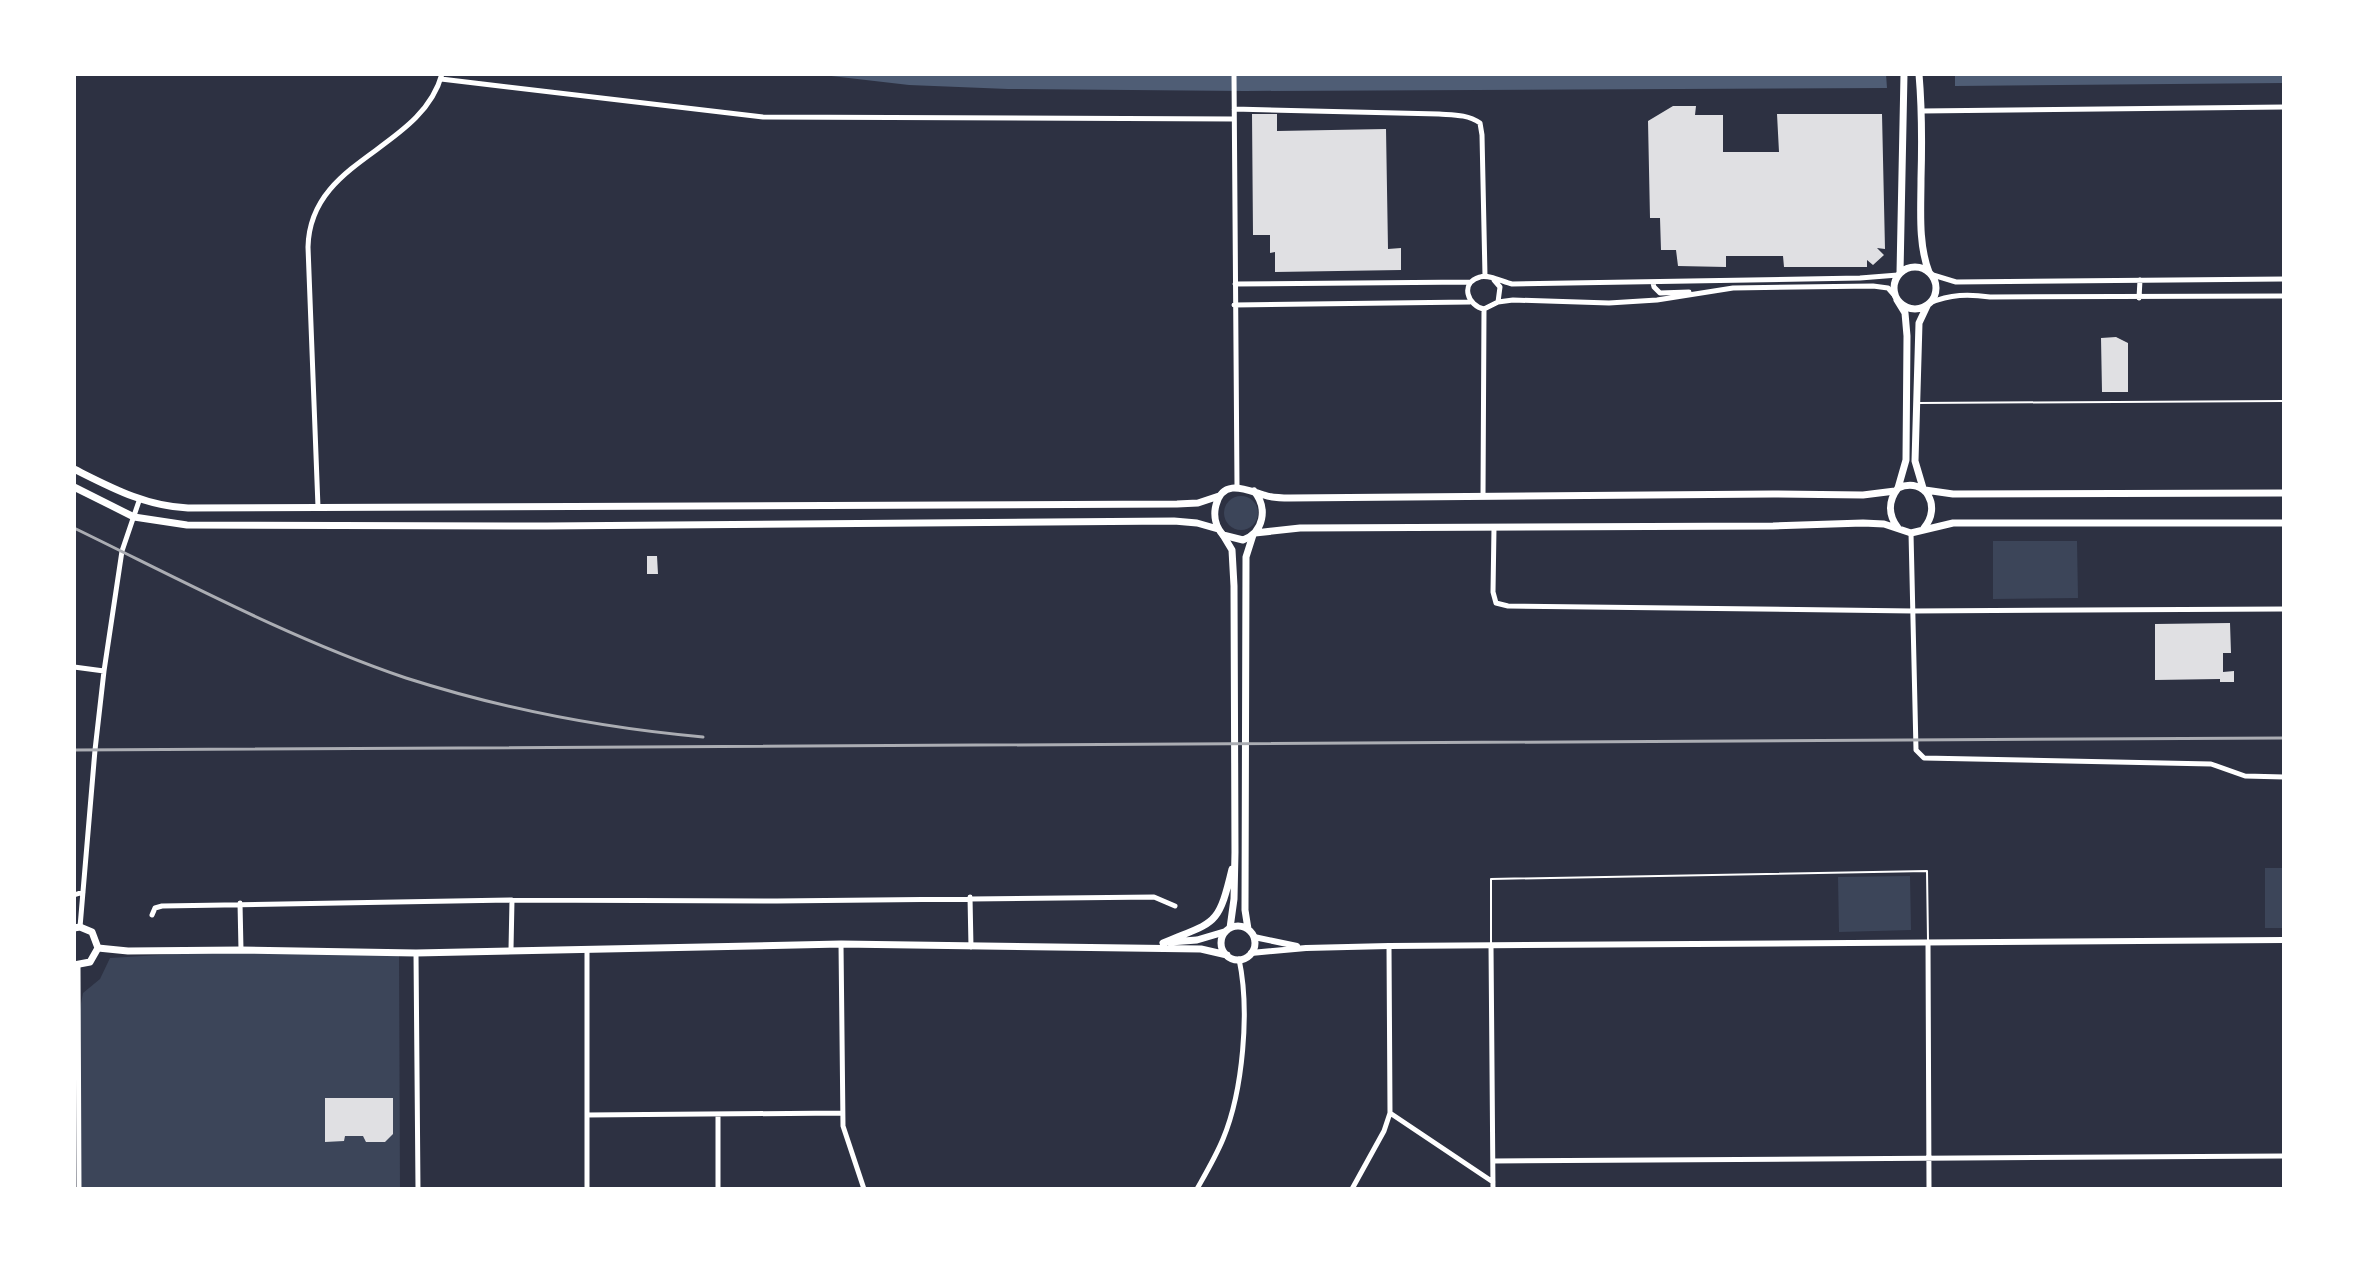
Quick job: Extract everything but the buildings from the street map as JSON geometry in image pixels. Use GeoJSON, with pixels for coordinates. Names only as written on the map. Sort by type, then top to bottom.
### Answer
{"type":"FeatureCollection","features":[{"type":"Feature","properties":{"kind":"main road"},"geometry":{"type":"LineString","coordinates":[[1898,528],[1890,510],[1906,460],[1907,336],[1905,313],[1896,298],[1894,283],[1899,274],[1904,74]]}},
{"type":"Feature","properties":{"kind":"main road"},"geometry":{"type":"LineString","coordinates":[[1919,74],[1922,111],[1921,210],[1925,253],[1936,290],[1919,323],[1915,461],[1931,500],[1932,514],[1923,529]]}},
{"type":"Feature","properties":{"kind":"main road"},"geometry":{"type":"LineString","coordinates":[[1899,274],[1917,266],[1931,274]]}},
{"type":"Feature","properties":{"kind":"main road"},"geometry":{"type":"LineString","coordinates":[[1896,298],[1909,308],[1918,309],[1928,304]]}},
{"type":"Feature","properties":{"kind":"main road"},"geometry":{"type":"LineString","coordinates":[[74,469],[139,501],[179,507],[1177,504],[1198,503],[1237,486],[1270,497],[1290,498],[1863,495],[1914,484],[1953,494],[2284,493]]}},
{"type":"Feature","properties":{"kind":"main road"},"geometry":{"type":"LineString","coordinates":[[74,487],[134,517],[187,525],[319,527],[1174,521],[1197,523],[1237,540],[1254,534],[1300,528],[1863,523],[1911,533],[1953,523],[2284,523]]}},
{"type":"Feature","properties":{"kind":"main road"},"geometry":{"type":"LineString","coordinates":[[98,948],[128,951],[416,953],[841,944],[1201,949],[1239,959],[1251,953],[1254,937],[1248,929],[1245,910],[1245,617],[1247,549],[1260,525],[1262,510],[1254,491]]}},
{"type":"Feature","properties":{"kind":"main road"},"geometry":{"type":"LineString","coordinates":[[1219,496],[1215,512],[1220,532],[1232,550],[1234,566],[1234,899],[1228,930],[1221,941],[1227,955]]}},
{"type":"Feature","properties":{"kind":"main road"},"geometry":{"type":"LineString","coordinates":[[318,508],[319,527]]}},
{"type":"Feature","properties":{"kind":"main road"},"geometry":{"type":"LineString","coordinates":[[1163,943],[1194,932],[1214,919],[1222,907],[1235,852]]}},
{"type":"Feature","properties":{"kind":"main road"},"geometry":{"type":"LineString","coordinates":[[1132,947],[1197,940],[1239,926],[1248,929]]}},
{"type":"Feature","properties":{"kind":"main road"},"geometry":{"type":"LineString","coordinates":[[76,965],[90,962],[98,948],[95,936],[77,927]]}},
{"type":"Feature","properties":{"kind":"street"},"geometry":{"type":"LineString","coordinates":[[1234,74],[1237,486]]}},
{"type":"Feature","properties":{"kind":"street"},"geometry":{"type":"LineString","coordinates":[[318,508],[308,238],[332,185],[415,118],[441,77],[763,117],[1234,119]]}},
{"type":"Feature","properties":{"kind":"street"},"geometry":{"type":"LineString","coordinates":[[1922,111],[2284,107]]}},
{"type":"Feature","properties":{"kind":"street"},"geometry":{"type":"LineString","coordinates":[[1234,109],[1439,114],[1474,119],[1480,123],[1482,135],[1485,276]]}},
{"type":"Feature","properties":{"kind":"street"},"geometry":{"type":"LineString","coordinates":[[1235,284],[1471,282],[1485,276],[1512,284],[1653,283],[1860,278],[1899,274]]}},
{"type":"Feature","properties":{"kind":"street"},"geometry":{"type":"LineString","coordinates":[[1931,274],[1956,282],[2284,279]]}},
{"type":"Feature","properties":{"kind":"street"},"geometry":{"type":"LineString","coordinates":[[1494,280],[1500,287],[1498,302]]}},
{"type":"Feature","properties":{"kind":"street"},"geometry":{"type":"LineString","coordinates":[[2139,298],[2140,280]]}},
{"type":"Feature","properties":{"kind":"street"},"geometry":{"type":"LineString","coordinates":[[1470,302],[1467,292],[1471,282]]}},
{"type":"Feature","properties":{"kind":"street"},"geometry":{"type":"LineString","coordinates":[[1653,283],[1657,291],[1666,294],[1714,292]]}},
{"type":"Feature","properties":{"kind":"street"},"geometry":{"type":"LineString","coordinates":[[1484,309],[1498,302],[1513,300],[1609,303],[1733,288],[1873,286],[1888,288],[1896,298]]}},
{"type":"Feature","properties":{"kind":"street"},"geometry":{"type":"LineString","coordinates":[[1928,304],[1942,297],[1963,295],[2139,298],[2284,296]]}},
{"type":"Feature","properties":{"kind":"street"},"geometry":{"type":"LineString","coordinates":[[1234,305],[1470,302],[1484,309]]}},
{"type":"Feature","properties":{"kind":"street"},"geometry":{"type":"LineString","coordinates":[[1483,496],[1484,309]]}},
{"type":"Feature","properties":{"kind":"street"},"geometry":{"type":"LineString","coordinates":[[77,927],[104,671],[122,551],[139,501]]}},
{"type":"Feature","properties":{"kind":"street"},"geometry":{"type":"LineString","coordinates":[[1494,528],[1493,592],[1496,603],[1508,606],[1913,611],[2283,610]]}},
{"type":"Feature","properties":{"kind":"street"},"geometry":{"type":"LineString","coordinates":[[1911,533],[1916,750],[1924,758],[2211,764],[2245,776],[2284,777]]}},
{"type":"Feature","properties":{"kind":"street"},"geometry":{"type":"LineString","coordinates":[[74,667],[104,671]]}},
{"type":"Feature","properties":{"kind":"street"},"geometry":{"type":"LineString","coordinates":[[74,895],[83,892]]}},
{"type":"Feature","properties":{"kind":"street"},"geometry":{"type":"LineString","coordinates":[[970,897],[971,947]]}},
{"type":"Feature","properties":{"kind":"street"},"geometry":{"type":"LineString","coordinates":[[152,915],[155,908],[162,906],[512,900],[1154,897],[1175,906]]}},
{"type":"Feature","properties":{"kind":"street"},"geometry":{"type":"LineString","coordinates":[[511,949],[512,900]]}},
{"type":"Feature","properties":{"kind":"street"},"geometry":{"type":"LineString","coordinates":[[240,903],[241,950]]}},
{"type":"Feature","properties":{"kind":"street"},"geometry":{"type":"LineString","coordinates":[[1254,937],[1306,948]]}},
{"type":"Feature","properties":{"kind":"street"},"geometry":{"type":"LineString","coordinates":[[1251,953],[1389,946],[2284,940]]}},
{"type":"Feature","properties":{"kind":"street"},"geometry":{"type":"LineString","coordinates":[[1928,942],[1929,1189]]}},
{"type":"Feature","properties":{"kind":"street"},"geometry":{"type":"LineString","coordinates":[[841,944],[843,1126],[864,1189]]}},
{"type":"Feature","properties":{"kind":"street"},"geometry":{"type":"LineString","coordinates":[[1491,945],[1493,1186]]}},
{"type":"Feature","properties":{"kind":"street"},"geometry":{"type":"LineString","coordinates":[[1352,1189],[1384,1131],[1390,1113],[1389,946]]}},
{"type":"Feature","properties":{"kind":"street"},"geometry":{"type":"LineString","coordinates":[[587,949],[587,1189]]}},
{"type":"Feature","properties":{"kind":"street"},"geometry":{"type":"LineString","coordinates":[[416,953],[418,1189]]}},
{"type":"Feature","properties":{"kind":"street"},"geometry":{"type":"LineString","coordinates":[[1197,1189],[1223,1138],[1233,1104],[1243,1024],[1239,959]]}},
{"type":"Feature","properties":{"kind":"street"},"geometry":{"type":"LineString","coordinates":[[76,965],[79,1189]]}},
{"type":"Feature","properties":{"kind":"street"},"geometry":{"type":"LineString","coordinates":[[587,1115],[842,1113]]}},
{"type":"Feature","properties":{"kind":"street"},"geometry":{"type":"LineString","coordinates":[[1390,1113],[1493,1186]]}},
{"type":"Feature","properties":{"kind":"street"},"geometry":{"type":"LineString","coordinates":[[718,1115],[718,1189]]}},
{"type":"Feature","properties":{"kind":"street"},"geometry":{"type":"LineString","coordinates":[[1493,1161],[2284,1156]]}},
{"type":"Feature","properties":{"kind":"lane"},"geometry":{"type":"LineString","coordinates":[[1917,403],[2284,401]]}},
{"type":"Feature","properties":{"kind":"lane"},"geometry":{"type":"LineString","coordinates":[[1491,945],[1491,879],[1927,871],[1928,942]]}},
{"type":"Feature","properties":{"kind":"shaded area"},"geometry":{"type":"Polygon","coordinates":[[[814,74],[1886,74],[1887,88],[1008,89],[909,85],[814,74]]]}},
{"type":"Feature","properties":{"kind":"shaded area"},"geometry":{"type":"Polygon","coordinates":[[[1955,74],[2284,74],[2284,83],[1955,86],[1955,74]]]}},
{"type":"Feature","properties":{"kind":"shaded area"},"geometry":{"type":"Polygon","coordinates":[[[1241,496],[1253,501],[1258,513],[1253,525],[1241,530],[1229,525],[1224,513],[1229,501],[1241,496]]]}},
{"type":"Feature","properties":{"kind":"shaded area"},"geometry":{"type":"Polygon","coordinates":[[[1993,541],[2077,541],[2078,598],[1993,599],[1993,541]]]}},
{"type":"Feature","properties":{"kind":"shaded area"},"geometry":{"type":"Polygon","coordinates":[[[2265,868],[2284,868],[2284,928],[2265,928],[2265,868]]]}},
{"type":"Feature","properties":{"kind":"shaded area"},"geometry":{"type":"Polygon","coordinates":[[[1910,876],[1911,930],[1839,932],[1838,877],[1910,876]]]}},
{"type":"Feature","properties":{"kind":"shaded area"},"geometry":{"type":"Polygon","coordinates":[[[241,950],[399,952],[400,1189],[77,1189],[79,1014],[83,993],[100,979],[110,958],[241,950]]]}},
{"type":"Feature","properties":{"kind":"railway"},"geometry":{"type":"LineString","coordinates":[[74,528],[321,646],[406,678],[553,716],[703,737]]}},
{"type":"Feature","properties":{"kind":"railway"},"geometry":{"type":"LineString","coordinates":[[74,750],[2284,738]]}}]}
